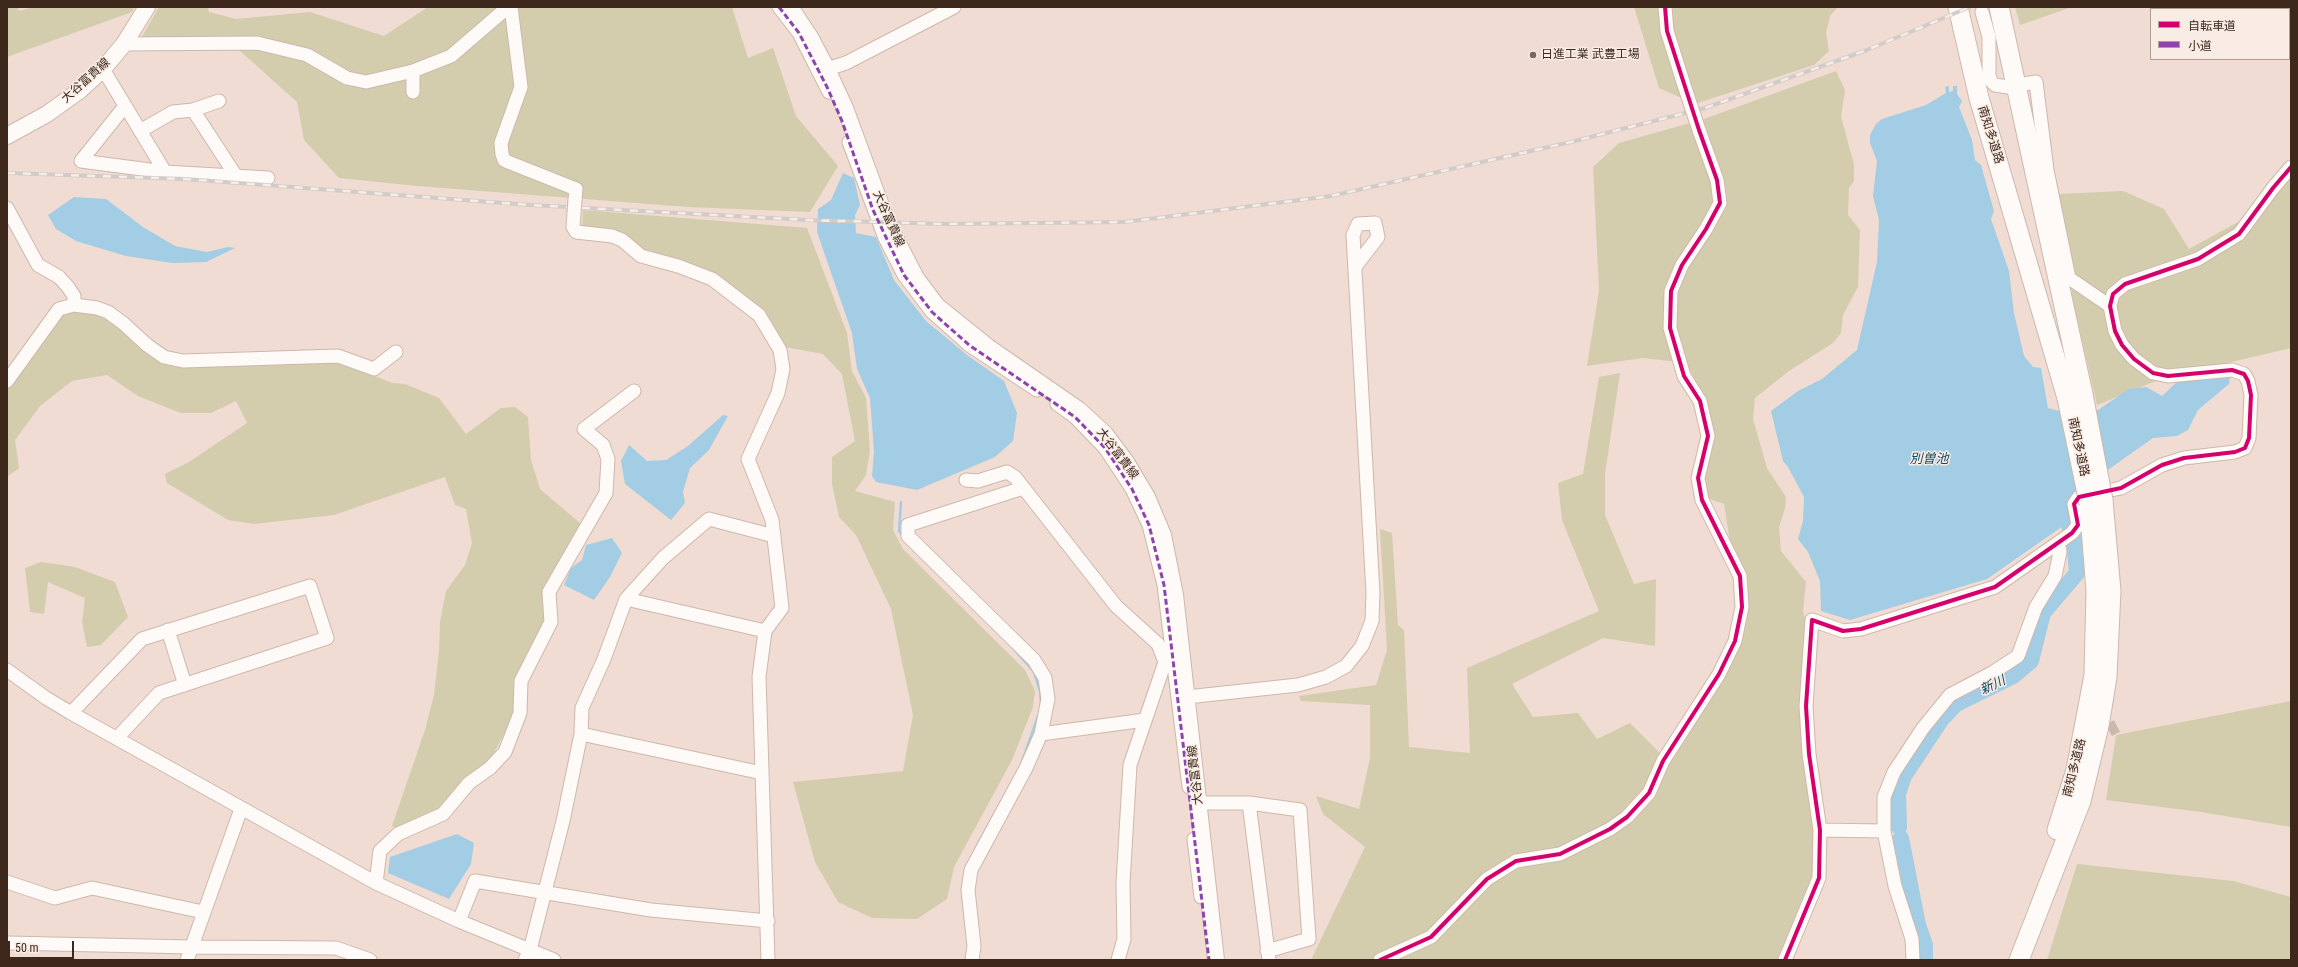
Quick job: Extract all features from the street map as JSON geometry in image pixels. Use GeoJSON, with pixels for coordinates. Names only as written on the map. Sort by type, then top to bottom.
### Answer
{"type":"FeatureCollection","features":[{"type":"Feature","properties":{"kind":"highway","name":"南知多道路"},"geometry":{"type":"LineString","coordinates":[[1958,7],[1979,98],[2075,396]]}},
{"type":"Feature","properties":{"kind":"highway","name":"南知多道路"},"geometry":{"type":"LineString","coordinates":[[1991,10],[2075,396],[2096,502],[2108,549],[2110,611],[2107,677],[2099,726],[2082,802],[2020,960]]}},
{"type":"Feature","properties":{"kind":"highway","name":"南知多道路"},"geometry":{"type":"LineString","coordinates":[[2006,960],[2065,809],[2085,727],[2094,675],[2096,631],[2094,546],[2096,502]]}},
{"type":"Feature","properties":{"kind":"main road","name":"大谷富貴線"},"geometry":{"type":"LineString","coordinates":[[7,136],[47,114],[79,91],[103,69],[124,44],[147,7]]}},
{"type":"Feature","properties":{"kind":"main road","name":"大谷富貴線"},"geometry":{"type":"LineString","coordinates":[[790,7],[810,37],[827,69],[845,108],[887,222],[916,278],[938,306],[988,347],[1079,410],[1100,429],[1126,462],[1147,497],[1163,535],[1170,563],[1187,697],[1216,960]]}},
{"type":"Feature","properties":{"kind":"street"},"geometry":{"type":"LineString","coordinates":[[124,44],[257,43],[307,55],[347,78],[366,82],[413,71],[450,56],[510,7]]}},
{"type":"Feature","properties":{"kind":"street"},"geometry":{"type":"LineString","coordinates":[[510,7],[521,87],[501,143],[504,160],[576,189],[573,227],[576,232],[612,236],[622,240],[641,256],[678,266],[712,279],[759,315],[780,350],[783,369],[778,393],[748,459],[772,520],[782,608],[765,631],[759,678],[768,921],[768,960]]}},
{"type":"Feature","properties":{"kind":"street"},"geometry":{"type":"LineString","coordinates":[[779,7],[799,33],[827,87],[842,121],[879,224],[904,275],[932,312],[969,345],[1074,417],[1105,448],[1132,489],[1149,525],[1164,585],[1209,960]]}},
{"type":"Feature","properties":{"kind":"street"},"geometry":{"type":"LineString","coordinates":[[827,69],[846,63],[954,7]]}},
{"type":"Feature","properties":{"kind":"street"},"geometry":{"type":"LineString","coordinates":[[1380,960],[1431,937],[1487,879],[1516,861],[1560,854],[1610,828],[1627,817],[1649,793],[1662,761],[1719,674],[1735,641],[1742,606],[1740,576],[1702,500],[1698,478],[1708,436],[1700,401],[1684,376],[1670,328],[1671,291],[1682,265],[1706,229],[1720,203],[1717,180],[1667,31],[1665,7]]}},
{"type":"Feature","properties":{"kind":"street"},"geometry":{"type":"LineString","coordinates":[[1991,10],[1988,75],[1990,81],[1995,86],[2008,87]]}},
{"type":"Feature","properties":{"kind":"street"},"geometry":{"type":"LineString","coordinates":[[103,69],[165,172]]}},
{"type":"Feature","properties":{"kind":"street"},"geometry":{"type":"LineString","coordinates":[[413,71],[413,92]]}},
{"type":"Feature","properties":{"kind":"street"},"geometry":{"type":"LineString","coordinates":[[2024,84],[2036,82],[2047,170],[2069,278],[2110,306]]}},
{"type":"Feature","properties":{"kind":"street"},"geometry":{"type":"LineString","coordinates":[[140,131],[173,112],[192,110],[218,101]]}},
{"type":"Feature","properties":{"kind":"street"},"geometry":{"type":"LineString","coordinates":[[125,106],[81,161],[165,172],[268,178]]}},
{"type":"Feature","properties":{"kind":"street"},"geometry":{"type":"LineString","coordinates":[[192,110],[236,176]]}},
{"type":"Feature","properties":{"kind":"street"},"geometry":{"type":"LineString","coordinates":[[1785,960],[1819,878],[1820,830],[1809,754],[1806,706],[1812,620],[1843,631],[1861,629],[1995,588],[2072,533],[2078,525],[2074,504],[2079,497],[2121,488],[2162,465],[2184,458],[2235,452],[2245,448],[2249,438],[2251,395],[2248,381],[2244,374],[2232,370],[2168,376],[2153,373],[2134,359],[2122,344],[2115,331],[2110,306],[2113,294],[2125,284],[2198,259],[2239,234],[2273,188],[2291,167]]}},
{"type":"Feature","properties":{"kind":"street"},"geometry":{"type":"LineString","coordinates":[[7,208],[38,265],[59,277],[68,287],[74,296],[74,305]]}},
{"type":"Feature","properties":{"kind":"street"},"geometry":{"type":"LineString","coordinates":[[1187,697],[1298,685],[1326,677],[1346,666],[1362,646],[1372,621],[1373,593],[1355,267]]}},
{"type":"Feature","properties":{"kind":"street"},"geometry":{"type":"LineString","coordinates":[[8,375],[59,309],[74,305],[97,308],[108,312],[123,323],[147,345],[164,356],[183,361],[338,356],[374,369],[396,352]]}},
{"type":"Feature","properties":{"kind":"street"},"geometry":{"type":"LineString","coordinates":[[376,883],[380,850],[398,834],[443,814],[469,783],[490,768],[505,752],[520,713],[521,681],[551,622],[549,592],[606,493],[608,459],[603,445],[584,429],[634,391]]}},
{"type":"Feature","properties":{"kind":"street"},"geometry":{"type":"LineString","coordinates":[[966,480],[978,481],[1007,472],[1015,477],[1116,606],[1158,644],[1166,662],[1130,765],[1123,883],[1124,939],[1118,960]]}},
{"type":"Feature","properties":{"kind":"street"},"geometry":{"type":"LineString","coordinates":[[972,960],[974,946],[968,890],[971,870],[1026,768],[1041,734],[1048,699],[1045,678],[1034,660],[908,536],[908,525],[1023,488]]}},
{"type":"Feature","properties":{"kind":"street"},"geometry":{"type":"LineString","coordinates":[[528,955],[546,891],[571,784],[581,734],[582,708],[604,659],[626,599],[663,558],[709,519],[774,536]]}},
{"type":"Feature","properties":{"kind":"street"},"geometry":{"type":"LineString","coordinates":[[1913,960],[1912,940],[1895,886],[1884,831],[1884,797],[1894,772],[1923,728],[1950,695],[1992,673],[2018,656],[2036,607],[2054,576],[2060,552],[2058,543]]}},
{"type":"Feature","properties":{"kind":"street"},"geometry":{"type":"LineString","coordinates":[[71,713],[142,640],[168,630],[310,586],[327,638],[159,693],[117,738]]}},
{"type":"Feature","properties":{"kind":"street"},"geometry":{"type":"LineString","coordinates":[[626,599],[765,631]]}},
{"type":"Feature","properties":{"kind":"street"},"geometry":{"type":"LineString","coordinates":[[168,630],[185,685]]}},
{"type":"Feature","properties":{"kind":"street"},"geometry":{"type":"LineString","coordinates":[[7,670],[46,698],[71,713],[376,883],[528,955],[554,960]]}},
{"type":"Feature","properties":{"kind":"street"},"geometry":{"type":"LineString","coordinates":[[1041,734],[1145,720]]}},
{"type":"Feature","properties":{"kind":"street"},"geometry":{"type":"LineString","coordinates":[[581,734],[762,773]]}},
{"type":"Feature","properties":{"kind":"street"},"geometry":{"type":"LineString","coordinates":[[1199,803],[1249,803],[1300,810],[1309,939],[1268,955],[1249,803]]}},
{"type":"Feature","properties":{"kind":"street"},"geometry":{"type":"LineString","coordinates":[[187,960],[241,809]]}},
{"type":"Feature","properties":{"kind":"street"},"geometry":{"type":"LineString","coordinates":[[1820,830],[1884,831]]}},
{"type":"Feature","properties":{"kind":"street"},"geometry":{"type":"LineString","coordinates":[[459,921],[475,881],[546,891],[652,910],[768,921]]}},
{"type":"Feature","properties":{"kind":"street"},"geometry":{"type":"LineString","coordinates":[[7,882],[55,898],[92,888],[204,912]]}},
{"type":"Feature","properties":{"kind":"street"},"geometry":{"type":"LineString","coordinates":[[7,942],[192,947],[336,948],[351,957],[370,960]]}},
{"type":"Feature","properties":{"kind":"shaded area"},"geometry":{"type":"Polygon","coordinates":[[[7,7],[17,7],[19,11],[34,7],[134,7],[132,12],[7,57],[7,7]]]}},
{"type":"Feature","properties":{"kind":"shaded area"},"geometry":{"type":"Polygon","coordinates":[[[159,7],[208,7],[209,12],[236,19],[310,12],[384,36],[428,7],[732,7],[748,58],[773,48],[796,116],[838,166],[810,212],[688,207],[417,186],[339,178],[304,140],[297,102],[229,41],[140,40],[159,7]]]}},
{"type":"Feature","properties":{"kind":"shaded area"},"geometry":{"type":"Polygon","coordinates":[[[1634,7],[1838,7],[1830,16],[1826,33],[1829,51],[1814,65],[1695,104],[1659,88],[1634,7]]]}},
{"type":"Feature","properties":{"kind":"shaded area"},"geometry":{"type":"Polygon","coordinates":[[[2015,7],[2072,7],[2020,25],[2015,7]]]}},
{"type":"Feature","properties":{"kind":"shaded area"},"geometry":{"type":"Polygon","coordinates":[[[1836,71],[1845,90],[1841,116],[1854,165],[1854,181],[1849,188],[1848,215],[1860,230],[1858,287],[1843,315],[1841,333],[1833,343],[1789,371],[1755,398],[1753,419],[1767,468],[1786,497],[1785,508],[1779,527],[1781,551],[1806,582],[1803,611],[1806,623],[1815,828],[1814,879],[1779,960],[1311,960],[1365,847],[1323,814],[1316,796],[1359,809],[1370,758],[1370,705],[1301,701],[1299,696],[1376,685],[1387,650],[1380,529],[1392,533],[1398,625],[1404,630],[1409,747],[1470,753],[1467,668],[1599,611],[1562,520],[1558,483],[1583,474],[1599,377],[1620,373],[1605,474],[1605,515],[1634,584],[1656,579],[1655,646],[1603,638],[1512,684],[1533,717],[1578,713],[1597,739],[1630,723],[1668,761],[1747,605],[1730,542],[1724,504],[1707,498],[1704,475],[1705,398],[1686,363],[1643,358],[1587,366],[1599,291],[1593,167],[1619,143],[1704,119],[1836,71]]]}},
{"type":"Feature","properties":{"kind":"shaded area"},"geometry":{"type":"Polygon","coordinates":[[[2291,172],[2291,348],[2163,378],[2097,405],[2073,300],[2059,194],[2123,191],[2164,209],[2189,249],[2247,217],[2291,172]]]}},
{"type":"Feature","properties":{"kind":"shaded area"},"geometry":{"type":"Polygon","coordinates":[[[583,210],[807,228],[847,333],[852,371],[866,398],[870,451],[866,475],[855,491],[895,502],[893,530],[903,549],[1025,670],[1035,691],[1033,707],[1012,760],[954,867],[947,899],[917,919],[872,918],[838,902],[815,862],[793,782],[903,771],[913,715],[891,609],[856,535],[839,517],[832,484],[832,457],[855,441],[842,374],[823,354],[785,347],[761,311],[643,250],[582,228],[583,210]]]}},
{"type":"Feature","properties":{"kind":"shaded area"},"geometry":{"type":"Polygon","coordinates":[[[75,310],[104,315],[163,361],[338,361],[392,383],[405,384],[439,398],[466,434],[501,408],[515,407],[528,417],[531,460],[540,489],[581,524],[545,589],[546,622],[516,712],[491,758],[463,782],[436,811],[397,829],[392,826],[425,730],[434,695],[439,650],[440,622],[446,591],[465,565],[472,543],[466,509],[455,505],[445,477],[334,515],[254,524],[228,520],[167,483],[165,474],[189,462],[247,423],[236,401],[211,413],[181,413],[138,396],[107,375],[72,381],[40,406],[15,440],[19,468],[7,477],[7,389],[13,377],[62,314],[75,310]]]}},
{"type":"Feature","properties":{"kind":"shaded area"},"geometry":{"type":"Polygon","coordinates":[[[41,562],[75,567],[115,582],[128,617],[101,645],[87,647],[82,622],[85,598],[48,582],[44,614],[30,612],[25,568],[41,562]]]}},
{"type":"Feature","properties":{"kind":"shaded area"},"geometry":{"type":"Polygon","coordinates":[[[2291,701],[2291,827],[2201,812],[2106,800],[2116,735],[2291,701]]]}},
{"type":"Feature","properties":{"kind":"shaded area"},"geometry":{"type":"Polygon","coordinates":[[[2077,864],[2233,881],[2291,897],[2291,960],[2047,960],[2077,864]]]}},
{"type":"Feature","properties":{"kind":"water","name":"別曽池"},"geometry":{"type":"Polygon","coordinates":[[[1949,86],[1949,92],[1953,91],[1953,86],[1957,86],[1957,94],[1962,101],[1959,107],[1972,140],[1975,160],[1981,165],[1994,211],[1991,219],[2009,271],[2014,313],[2024,356],[2033,367],[2041,368],[2048,408],[2059,411],[2098,410],[2129,389],[2146,387],[2162,396],[2178,381],[2230,376],[2229,384],[2198,410],[2188,430],[2177,436],[2153,438],[2064,501],[2060,501],[2063,526],[1987,579],[1850,620],[1821,611],[1820,581],[1808,552],[1798,539],[1803,521],[1804,497],[1788,467],[1783,461],[1771,411],[1798,391],[1822,379],[1857,350],[1877,262],[1879,220],[1873,196],[1877,161],[1870,143],[1870,135],[1876,124],[1882,119],[1926,105],[1946,93],[1945,87],[1949,86]]]}},
{"type":"Feature","properties":{"kind":"water"},"geometry":{"type":"Polygon","coordinates":[[[843,173],[854,178],[860,205],[855,215],[856,233],[876,237],[894,280],[926,321],[967,355],[1004,381],[1017,413],[1013,441],[995,457],[917,490],[876,482],[872,476],[874,451],[870,398],[857,369],[852,333],[817,232],[818,209],[831,200],[843,173]]]}},
{"type":"Feature","properties":{"kind":"water"},"geometry":{"type":"Polygon","coordinates":[[[74,197],[106,199],[143,227],[175,246],[207,252],[228,247],[235,248],[206,262],[172,263],[126,256],[76,241],[56,229],[48,215],[74,197]]]}},
{"type":"Feature","properties":{"kind":"water"},"geometry":{"type":"Polygon","coordinates":[[[723,415],[728,416],[709,450],[690,468],[683,492],[685,503],[671,520],[625,484],[621,461],[629,445],[647,461],[666,460],[688,446],[723,415]]]}},
{"type":"Feature","properties":{"kind":"water"},"geometry":{"type":"Polygon","coordinates":[[[612,538],[622,553],[610,577],[594,600],[564,585],[571,568],[582,560],[586,545],[612,538]]]}},
{"type":"Feature","properties":{"kind":"water"},"geometry":{"type":"Polygon","coordinates":[[[457,834],[474,843],[471,864],[449,899],[388,873],[390,857],[457,834]]]}},
{"type":"Feature","properties":{"kind":"waterway","name":"新川"},"geometry":{"type":"LineString","coordinates":[[2064,501],[2070,530]]}},
{"type":"Feature","properties":{"kind":"waterway"},"geometry":{"type":"LineString","coordinates":[[901,502],[899,531],[903,536]]}},
{"type":"Feature","properties":{"kind":"waterway","name":"新川"},"geometry":{"type":"LineString","coordinates":[[1899,827],[1898,794],[1904,776],[1941,720],[1956,704],[2013,676],[2031,661],[2043,613],[2077,573],[2074,539]]}},
{"type":"Feature","properties":{"kind":"waterway"},"geometry":{"type":"LineString","coordinates":[[1013,648],[1034,672],[1040,691],[1041,704]]}},
{"type":"Feature","properties":{"kind":"waterway"},"geometry":{"type":"LineString","coordinates":[[1023,759],[1038,716]]}},
{"type":"Feature","properties":{"kind":"waterway"},"geometry":{"type":"LineString","coordinates":[[975,849],[1014,778]]}},
{"type":"Feature","properties":{"kind":"waterway","name":"新川"},"geometry":{"type":"LineString","coordinates":[[1901,838],[1918,925],[1925,945],[1925,960]]}},
{"type":"Feature","properties":{"kind":"waterway"},"geometry":{"type":"LineString","coordinates":[[963,882],[966,868]]}},
{"type":"Feature","properties":{"kind":"waterway"},"geometry":{"type":"LineString","coordinates":[[962,891],[965,918]]}},
{"type":"Feature","properties":{"kind":"tunnel"},"geometry":{"type":"LineString","coordinates":[[2092,739],[2117,726]]}},
{"type":"Feature","properties":{"kind":"railway"},"geometry":{"type":"LineString","coordinates":[[7,173],[185,179],[530,205],[807,220],[945,224],[1125,222],[1331,196],[1571,142],[1705,108],[1867,50],[1970,7]]}},
{"type":"Feature","properties":{"kind":"marked path"},"geometry":{"type":"LineString","coordinates":[[779,7],[799,33],[827,87],[842,121],[873,210],[904,275],[932,312],[969,345],[1075,417],[1105,448],[1132,489],[1149,525],[1164,585],[1209,960]]}},
{"type":"Feature","properties":{"kind":"cycle path"},"geometry":{"type":"LineString","coordinates":[[1380,960],[1431,937],[1487,879],[1516,861],[1560,854],[1610,829],[1627,817],[1649,793],[1663,761],[1719,674],[1735,641],[1742,607],[1740,576],[1702,500],[1698,478],[1708,436],[1700,401],[1684,376],[1670,328],[1671,291],[1682,265],[1706,229],[1720,203],[1717,180],[1667,31],[1665,7]]}},
{"type":"Feature","properties":{"kind":"cycle path"},"geometry":{"type":"LineString","coordinates":[[1785,960],[1819,878],[1820,830],[1809,754],[1806,706],[1812,620],[1843,631],[1861,629],[1995,587],[2072,533],[2078,525],[2074,504],[2079,497],[2121,488],[2162,465],[2184,458],[2235,452],[2245,448],[2249,438],[2251,395],[2248,381],[2244,374],[2232,370],[2168,376],[2153,373],[2134,359],[2122,345],[2115,331],[2110,306],[2113,294],[2125,284],[2198,259],[2239,234],[2273,188],[2291,167]]}},
{"type":"Feature","properties":{"kind":"place","name":"日進工業 武豊工場"},"geometry":{"type":"Point","coordinates":[1533,55]}}]}
